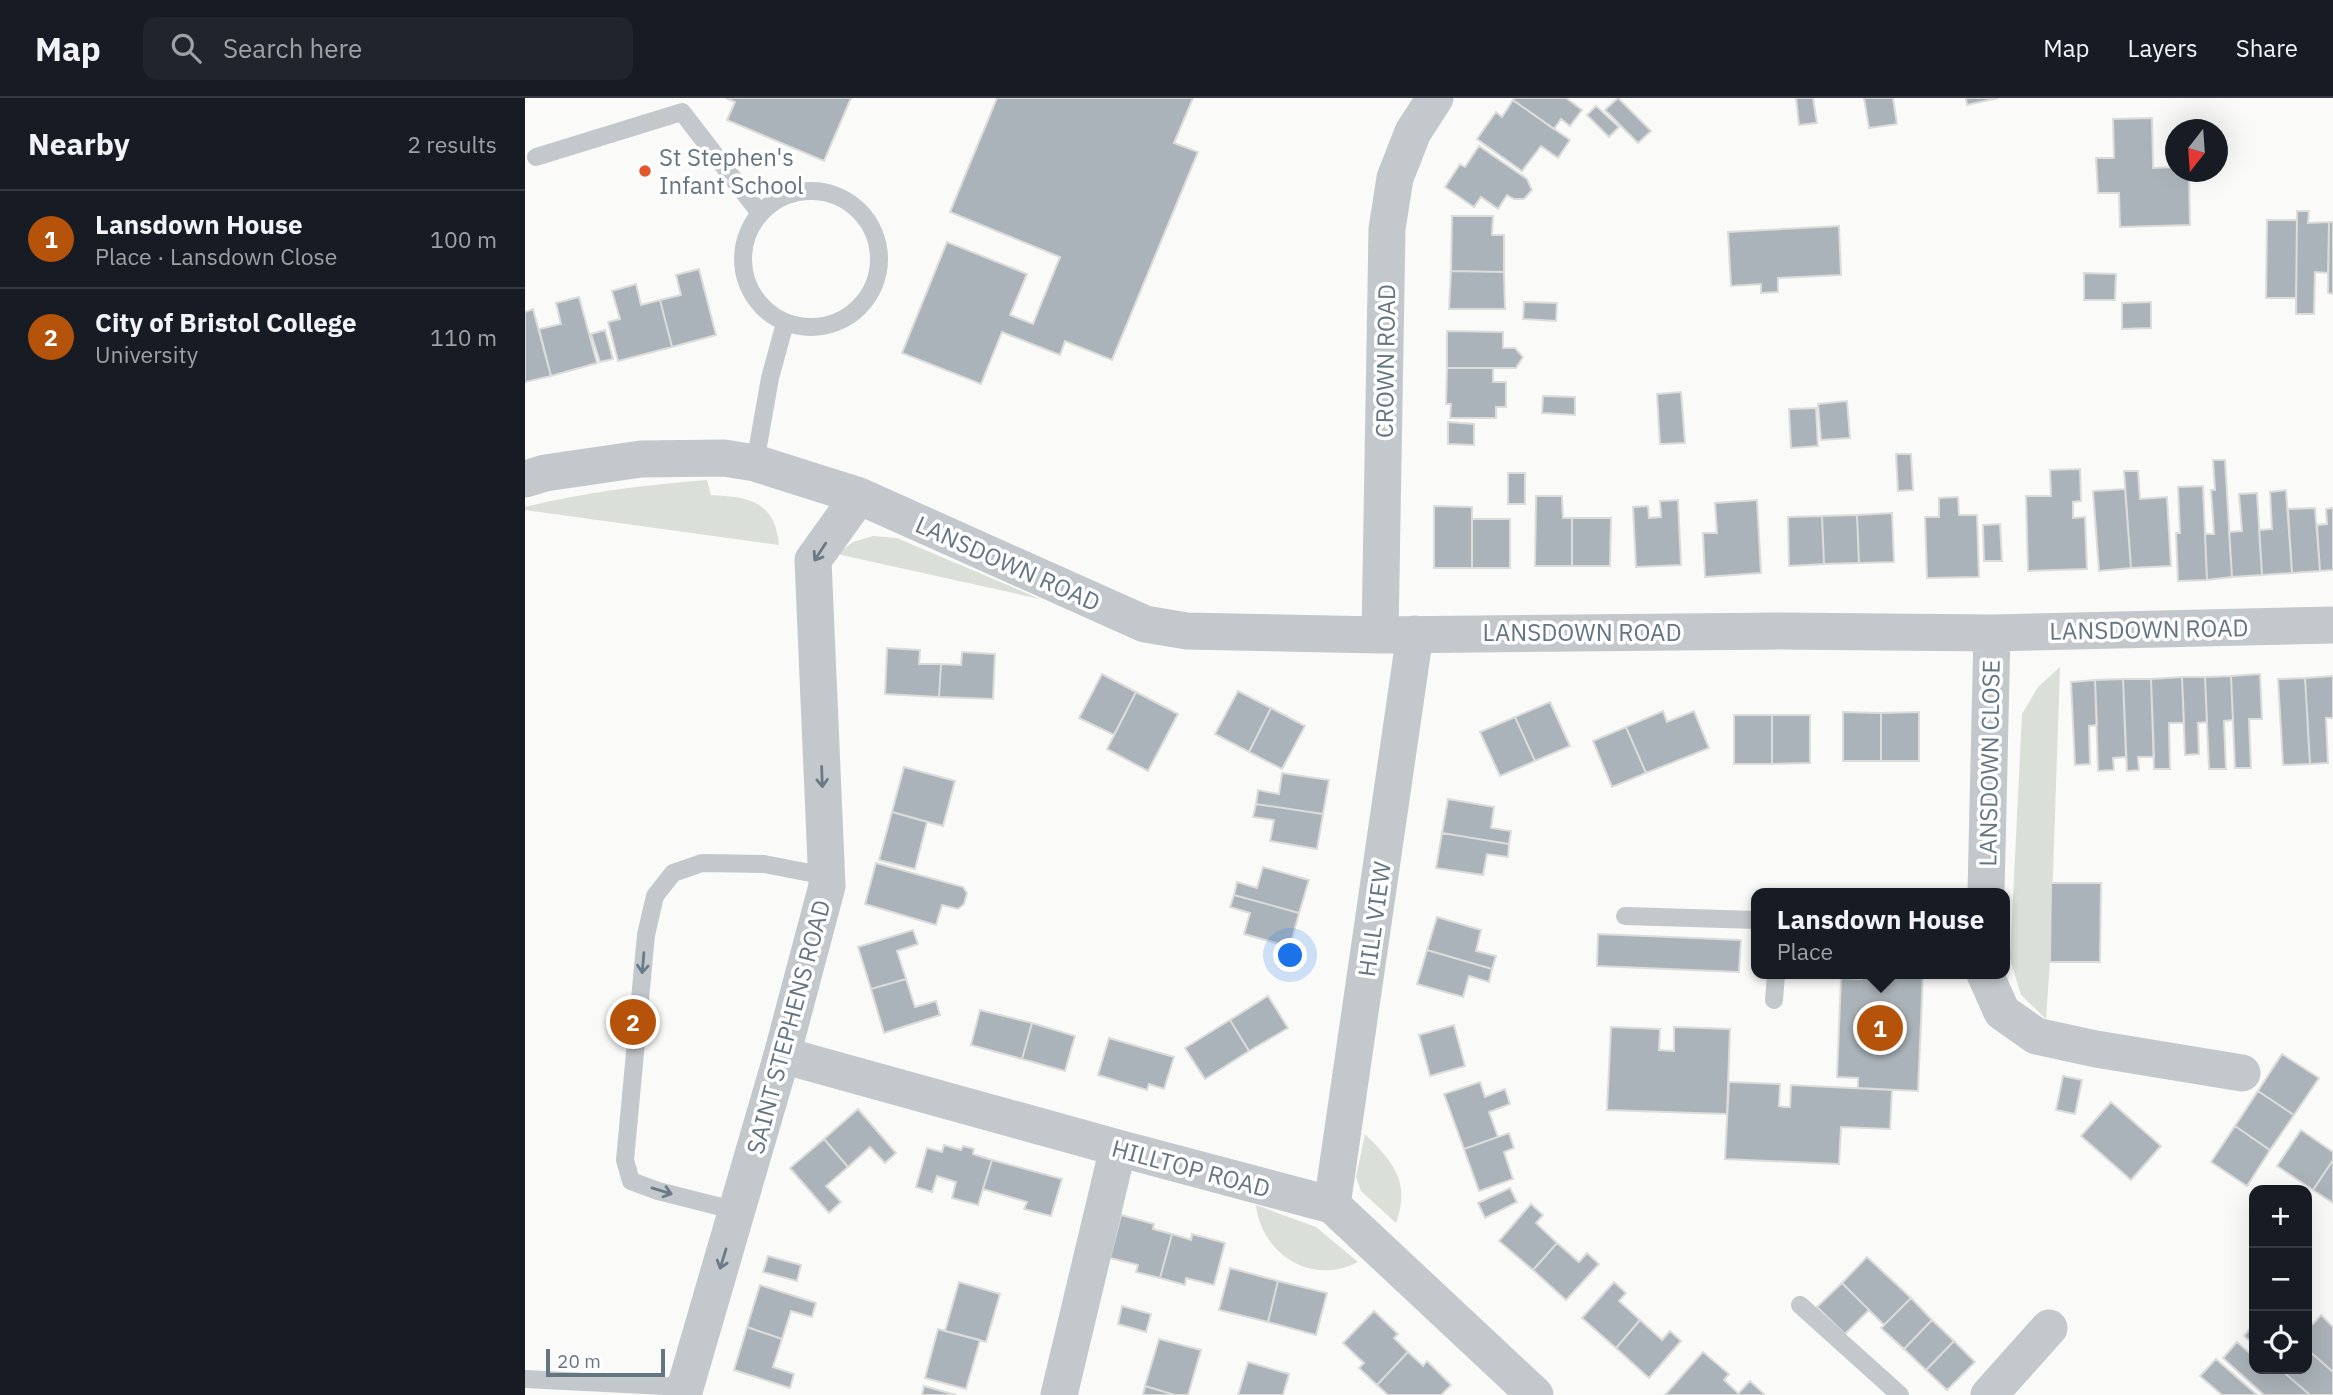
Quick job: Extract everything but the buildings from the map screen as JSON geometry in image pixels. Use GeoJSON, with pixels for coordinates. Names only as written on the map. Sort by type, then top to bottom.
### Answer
{"type":"FeatureCollection","features":[{"type":"Feature","properties":{"kind":"street","name":"CROWN ROAD"},"geometry":{"type":"LineString","coordinates":[[1398,634],[1387,229],[1395,178],[1413,132],[1435,98]]}},
{"type":"Feature","properties":{"kind":"street","name":"LANSDOWN ROAD"},"geometry":{"type":"LineString","coordinates":[[525,479],[545,473],[641,458],[724,458],[755,463],[859,496],[1145,624],[1187,631],[1398,634],[1780,631],[1992,633],[2333,625]]}},
{"type":"Feature","properties":{"kind":"street","name":"SAINT STEPHENS ROAD"},"geometry":{"type":"LineString","coordinates":[[684,1391],[782,1055],[827,886],[813,560],[859,496]]}},
{"type":"Feature","properties":{"kind":"street","name":"LANSDOWN CLOSE"},"geometry":{"type":"LineString","coordinates":[[1986,888],[1992,633]]}},
{"type":"Feature","properties":{"kind":"street","name":"HILL VIEW"},"geometry":{"type":"LineString","coordinates":[[1332,1205],[1398,634]]}},
{"type":"Feature","properties":{"kind":"street"},"geometry":{"type":"LineString","coordinates":[[1987,979],[2002,1012],[2036,1036],[2096,1049],[2242,1073]]}},
{"type":"Feature","properties":{"kind":"street","name":"HILLTOP ROAD"},"geometry":{"type":"LineString","coordinates":[[782,1055],[1118,1149],[1332,1205],[1516,1389]]}},
{"type":"Feature","properties":{"kind":"street"},"geometry":{"type":"LineString","coordinates":[[1059,1395],[1118,1149]]}},
{"type":"Feature","properties":{"kind":"street"},"geometry":{"type":"LineString","coordinates":[[1989,1395],[2049,1328]]}},
{"type":"Feature","properties":{"kind":"lane"},"geometry":{"type":"LineString","coordinates":[[537,158],[682,112],[759,212]]}},
{"type":"Feature","properties":{"kind":"lane"},"geometry":{"type":"LineString","coordinates":[[814,190],[843,197],[866,217],[879,244],[879,274],[866,301],[843,320],[814,329],[785,323],[762,309],[747,287],[741,261],[745,234],[759,212],[784,195],[814,190]]}},
{"type":"Feature","properties":{"kind":"lane"},"geometry":{"type":"LineString","coordinates":[[755,463],[770,378],[785,323]]}},
{"type":"Feature","properties":{"kind":"lane"},"geometry":{"type":"LineString","coordinates":[[737,1211],[658,1191],[631,1181],[625,1160],[646,935],[655,896],[673,873],[702,863],[764,864],[826,876]]}},
{"type":"Feature","properties":{"kind":"lane"},"geometry":{"type":"LineString","coordinates":[[1625,916],[1751,920]]}},
{"type":"Feature","properties":{"kind":"lane"},"geometry":{"type":"LineString","coordinates":[[1774,1000],[1776,979]]}},
{"type":"Feature","properties":{"kind":"lane"},"geometry":{"type":"LineString","coordinates":[[1800,1305],[1900,1395]]}},
{"type":"Feature","properties":{"kind":"lane"},"geometry":{"type":"LineString","coordinates":[[525,1379],[684,1391]]}},
{"type":"Feature","properties":{"kind":"shaded area"},"geometry":{"type":"Polygon","coordinates":[[[707,480],[711,495],[748,500],[766,510],[772,519],[779,545],[525,510],[525,507],[592,493],[707,480]]]}},
{"type":"Feature","properties":{"kind":"shaded area"},"geometry":{"type":"Polygon","coordinates":[[[873,536],[897,538],[1040,599],[837,554],[853,542],[873,536]]]}},
{"type":"Feature","properties":{"kind":"shaded area"},"geometry":{"type":"Polygon","coordinates":[[[2060,667],[2046,1019],[2021,995],[2010,959],[2022,714],[2038,687],[2060,667]]]}},
{"type":"Feature","properties":{"kind":"shaded area"},"geometry":{"type":"Polygon","coordinates":[[[1365,1134],[1384,1154],[1397,1174],[1401,1196],[1396,1223],[1361,1191],[1356,1177],[1365,1134]]]}},
{"type":"Feature","properties":{"kind":"shaded area"},"geometry":{"type":"Polygon","coordinates":[[[1256,1205],[1316,1227],[1358,1262],[1323,1270],[1307,1268],[1292,1261],[1268,1238],[1260,1223],[1256,1205]]]}},
{"type":"Feature","properties":{"kind":"place","name":"St Stephen's Infant School"},"geometry":{"type":"Point","coordinates":[645,171]}},
{"type":"Feature","properties":{"kind":"place","name":"City of Bristol College"},"geometry":{"type":"Point","coordinates":[633,1022]}},
{"type":"Feature","properties":{"kind":"place","name":"Lansdown House"},"geometry":{"type":"Point","coordinates":[1880,1028]}}]}
